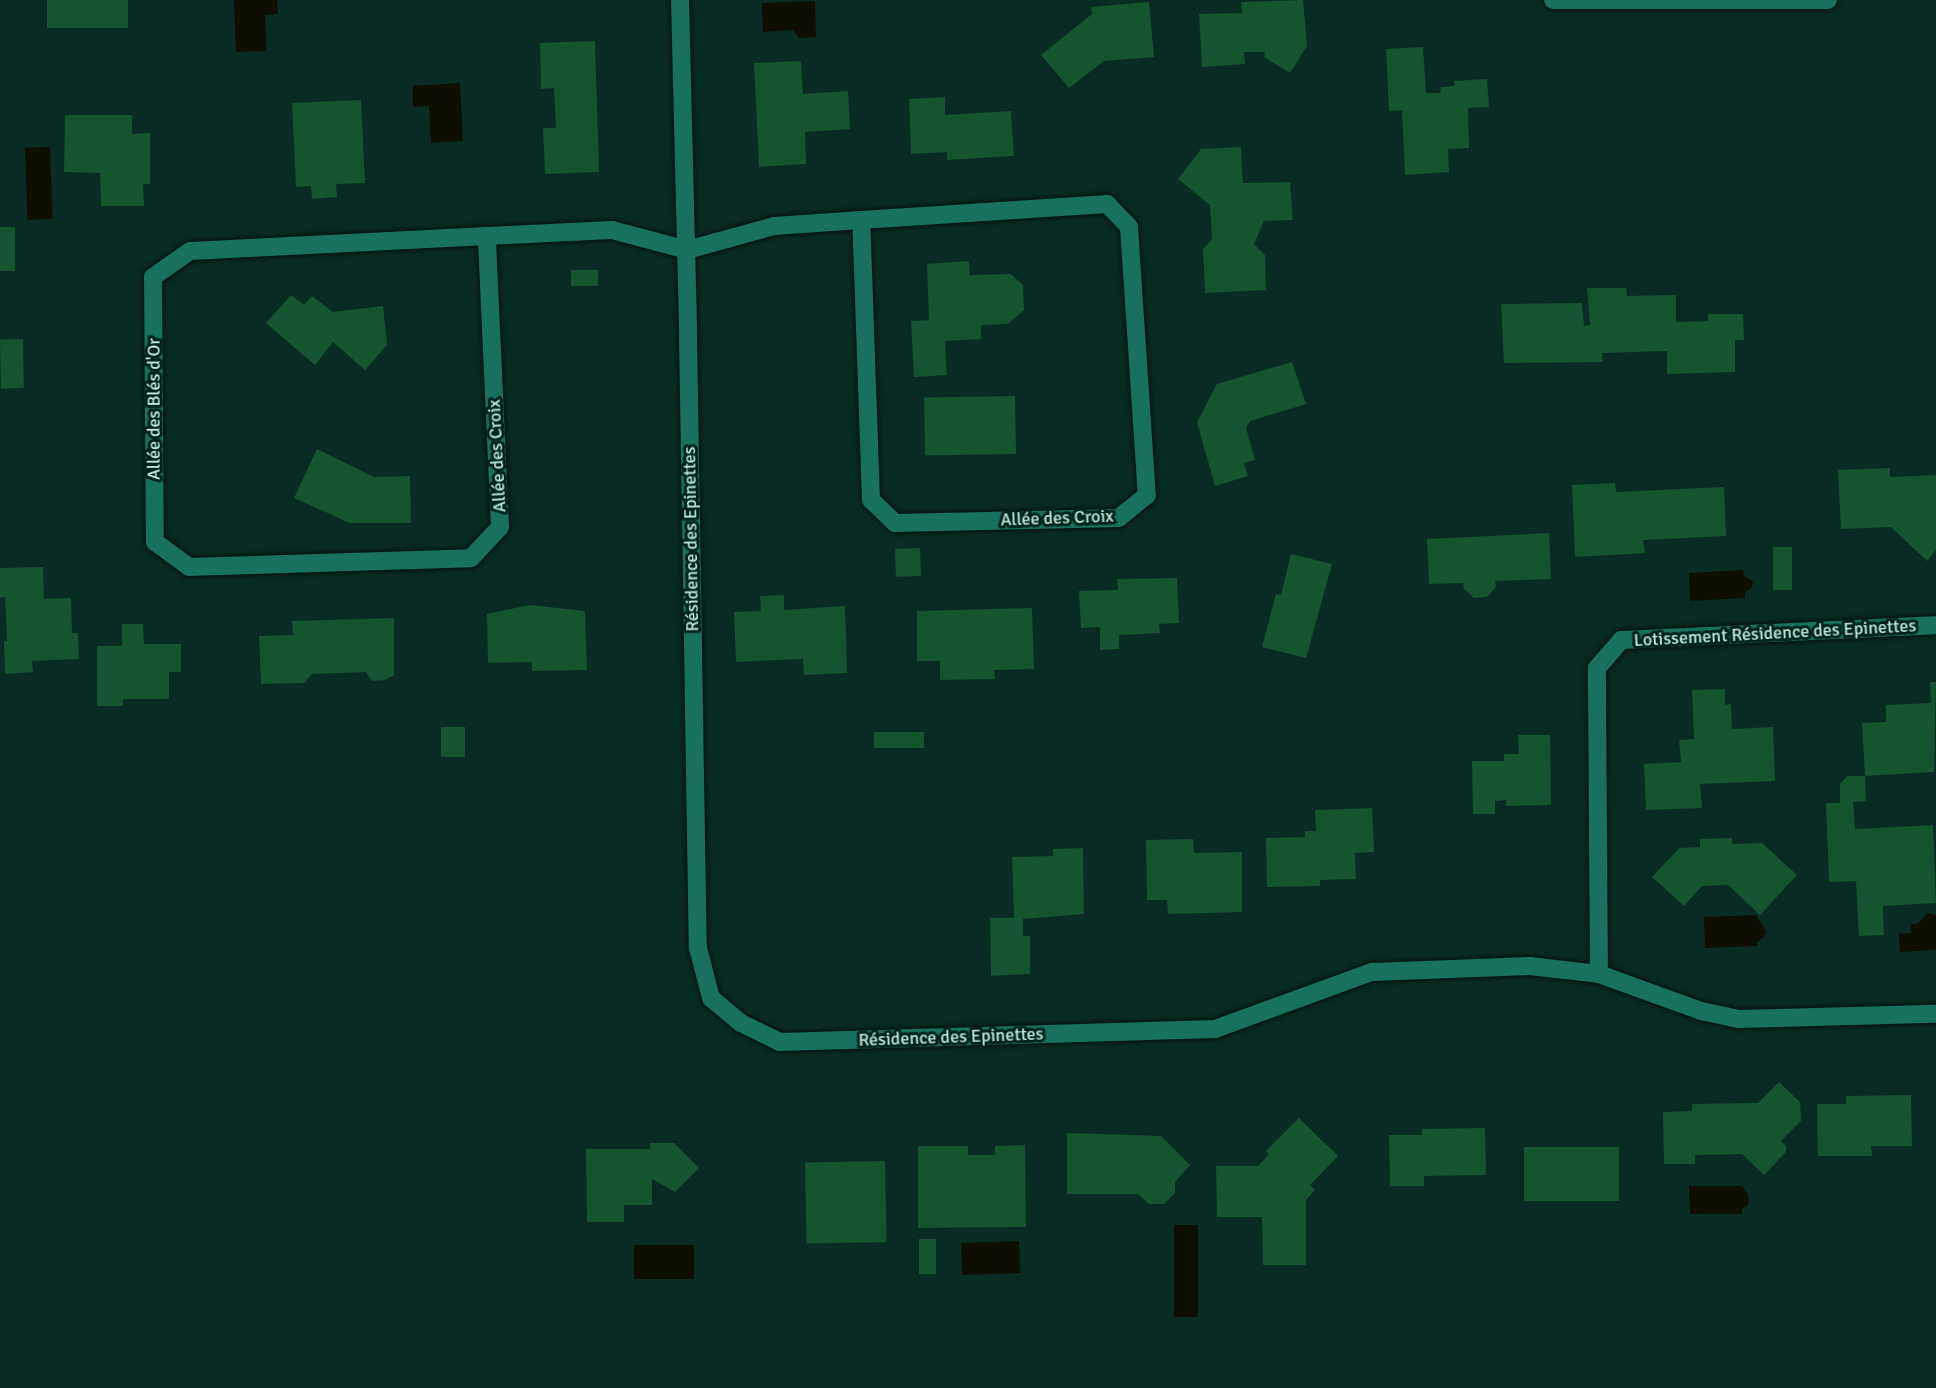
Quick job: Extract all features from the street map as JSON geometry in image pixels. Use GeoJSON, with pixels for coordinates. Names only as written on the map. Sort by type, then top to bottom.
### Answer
{"type":"FeatureCollection","features":[{"type":"Feature","properties":{"kind":"street"},"geometry":{"type":"LineString","coordinates":[[487,236],[612,230],[687,250],[680,0]]}},
{"type":"Feature","properties":{"kind":"street"},"geometry":{"type":"LineString","coordinates":[[1553,0],[1828,0]]}},
{"type":"Feature","properties":{"kind":"street","name":"Allée des Croix"},"geometry":{"type":"LineString","coordinates":[[687,250],[774,226],[861,220],[1107,204],[1129,227],[1147,495],[1119,518],[895,523],[871,500],[861,220]]}},
{"type":"Feature","properties":{"kind":"street","name":"Allée des Croix"},"geometry":{"type":"LineString","coordinates":[[238,566],[471,558],[500,527],[487,236]]}},
{"type":"Feature","properties":{"kind":"street","name":"Allée des Blés d'Or"},"geometry":{"type":"LineString","coordinates":[[238,566],[189,567],[155,542],[153,277],[190,251],[487,236]]}},
{"type":"Feature","properties":{"kind":"street","name":"Résidence des Epinettes"},"geometry":{"type":"LineString","coordinates":[[687,250],[698,948],[711,998],[741,1023],[780,1042],[1215,1029],[1372,972],[1530,965],[1600,974],[1701,1011],[1739,1019],[1936,1014]]}},
{"type":"Feature","properties":{"kind":"street","name":"Lotissement Résidence des Epinettes"},"geometry":{"type":"LineString","coordinates":[[1600,974],[1597,668],[1622,640],[1936,625]]}},
{"type":"Feature","properties":{"kind":"shaded area"},"geometry":{"type":"Polygon","coordinates":[[[234,0],[277,0],[278,14],[265,15],[266,51],[236,52],[234,0]]]}},
{"type":"Feature","properties":{"kind":"shaded area"},"geometry":{"type":"Polygon","coordinates":[[[815,1],[816,37],[798,38],[794,30],[763,32],[762,3],[815,1]]]}},
{"type":"Feature","properties":{"kind":"shaded area"},"geometry":{"type":"Polygon","coordinates":[[[460,83],[463,141],[431,143],[429,106],[413,107],[413,86],[460,83]]]}},
{"type":"Feature","properties":{"kind":"shaded area"},"geometry":{"type":"Polygon","coordinates":[[[50,147],[53,219],[28,220],[25,148],[50,147]]]}},
{"type":"Feature","properties":{"kind":"shaded area"},"geometry":{"type":"Polygon","coordinates":[[[1743,570],[1744,576],[1753,581],[1752,588],[1745,592],[1745,598],[1690,601],[1689,573],[1743,570]]]}},
{"type":"Feature","properties":{"kind":"shaded area"},"geometry":{"type":"Polygon","coordinates":[[[1928,913],[1936,915],[1936,950],[1900,952],[1899,934],[1911,933],[1911,924],[1917,924],[1928,913]]]}},
{"type":"Feature","properties":{"kind":"shaded area"},"geometry":{"type":"Polygon","coordinates":[[[1756,915],[1766,931],[1757,946],[1705,948],[1704,917],[1756,915]]]}},
{"type":"Feature","properties":{"kind":"shaded area"},"geometry":{"type":"Polygon","coordinates":[[[1689,1186],[1742,1186],[1749,1197],[1748,1205],[1742,1209],[1742,1214],[1690,1214],[1689,1186]]]}},
{"type":"Feature","properties":{"kind":"shaded area"},"geometry":{"type":"Polygon","coordinates":[[[1174,1225],[1198,1225],[1198,1317],[1174,1317],[1174,1225]]]}},
{"type":"Feature","properties":{"kind":"shaded area"},"geometry":{"type":"Polygon","coordinates":[[[1019,1241],[1020,1273],[962,1275],[961,1243],[1019,1241]]]}},
{"type":"Feature","properties":{"kind":"shaded area"},"geometry":{"type":"Polygon","coordinates":[[[634,1245],[694,1245],[694,1279],[634,1279],[634,1245]]]}},
{"type":"Feature","properties":{"kind":"building"},"geometry":{"type":"Polygon","coordinates":[[[47,0],[128,0],[128,28],[47,28],[47,0]]]}},
{"type":"Feature","properties":{"kind":"building"},"geometry":{"type":"Polygon","coordinates":[[[1303,0],[1307,46],[1290,73],[1264,57],[1265,52],[1244,52],[1245,64],[1202,67],[1199,14],[1242,13],[1241,2],[1303,0]]]}},
{"type":"Feature","properties":{"kind":"building"},"geometry":{"type":"Polygon","coordinates":[[[1149,2],[1154,57],[1104,61],[1069,88],[1041,55],[1092,14],[1091,7],[1149,2]]]}},
{"type":"Feature","properties":{"kind":"building"},"geometry":{"type":"Polygon","coordinates":[[[595,41],[599,172],[545,174],[543,128],[556,128],[554,88],[541,89],[540,43],[595,41]]]}},
{"type":"Feature","properties":{"kind":"building"},"geometry":{"type":"Polygon","coordinates":[[[1423,47],[1426,93],[1440,93],[1441,87],[1455,86],[1454,81],[1487,79],[1489,107],[1468,108],[1469,148],[1448,149],[1449,172],[1405,175],[1402,110],[1389,111],[1386,49],[1423,47]]]}},
{"type":"Feature","properties":{"kind":"building"},"geometry":{"type":"Polygon","coordinates":[[[801,61],[803,94],[848,91],[850,129],[805,132],[806,164],[759,167],[754,63],[801,61]]]}},
{"type":"Feature","properties":{"kind":"building"},"geometry":{"type":"Polygon","coordinates":[[[945,97],[945,115],[1011,111],[1014,156],[947,160],[947,152],[911,154],[909,99],[945,97]]]}},
{"type":"Feature","properties":{"kind":"building"},"geometry":{"type":"Polygon","coordinates":[[[361,100],[365,183],[336,184],[337,197],[312,199],[311,186],[296,187],[292,103],[361,100]]]}},
{"type":"Feature","properties":{"kind":"building"},"geometry":{"type":"Polygon","coordinates":[[[65,115],[132,115],[132,134],[150,133],[150,184],[143,184],[144,206],[101,206],[100,173],[64,172],[65,115]]]}},
{"type":"Feature","properties":{"kind":"building"},"geometry":{"type":"Polygon","coordinates":[[[1241,147],[1243,183],[1290,182],[1293,220],[1264,221],[1254,244],[1265,255],[1266,290],[1205,293],[1203,249],[1212,239],[1210,205],[1178,179],[1201,149],[1241,147]]]}},
{"type":"Feature","properties":{"kind":"building"},"geometry":{"type":"Polygon","coordinates":[[[0,227],[15,227],[15,271],[0,271],[0,227]]]}},
{"type":"Feature","properties":{"kind":"building"},"geometry":{"type":"Polygon","coordinates":[[[969,261],[970,275],[1011,274],[1023,285],[1024,310],[1008,324],[981,325],[981,339],[945,341],[947,375],[914,377],[911,321],[929,320],[927,264],[969,261]]]}},
{"type":"Feature","properties":{"kind":"building"},"geometry":{"type":"Polygon","coordinates":[[[571,270],[598,270],[598,286],[571,286],[571,270]]]}},
{"type":"Feature","properties":{"kind":"building"},"geometry":{"type":"Polygon","coordinates":[[[1587,288],[1626,288],[1627,296],[1676,295],[1676,322],[1708,321],[1708,314],[1743,314],[1744,340],[1735,340],[1735,372],[1667,374],[1667,351],[1602,353],[1603,362],[1504,363],[1501,304],[1582,303],[1584,326],[1590,325],[1587,288]]]}},
{"type":"Feature","properties":{"kind":"building"},"geometry":{"type":"Polygon","coordinates":[[[291,295],[304,305],[312,296],[333,312],[383,306],[387,345],[365,370],[333,342],[315,365],[266,323],[291,295]]]}},
{"type":"Feature","properties":{"kind":"building"},"geometry":{"type":"Polygon","coordinates":[[[0,339],[23,339],[24,388],[1,388],[0,339]]]}},
{"type":"Feature","properties":{"kind":"building"},"geometry":{"type":"Polygon","coordinates":[[[1292,362],[1306,404],[1250,421],[1246,428],[1255,460],[1244,463],[1248,476],[1215,486],[1197,422],[1217,384],[1292,362]]]}},
{"type":"Feature","properties":{"kind":"building"},"geometry":{"type":"Polygon","coordinates":[[[1015,396],[1016,454],[925,456],[924,398],[1015,396]]]}},
{"type":"Feature","properties":{"kind":"building"},"geometry":{"type":"Polygon","coordinates":[[[317,449],[374,477],[410,476],[411,523],[350,523],[294,498],[317,449]]]}},
{"type":"Feature","properties":{"kind":"building"},"geometry":{"type":"Polygon","coordinates":[[[1890,468],[1890,477],[1936,475],[1936,550],[1927,561],[1891,527],[1841,529],[1838,470],[1890,468]]]}},
{"type":"Feature","properties":{"kind":"building"},"geometry":{"type":"Polygon","coordinates":[[[1615,483],[1616,492],[1724,487],[1726,536],[1643,540],[1645,553],[1575,557],[1572,485],[1615,483]]]}},
{"type":"Feature","properties":{"kind":"building"},"geometry":{"type":"Polygon","coordinates":[[[1549,533],[1551,579],[1495,581],[1496,587],[1487,597],[1474,598],[1464,589],[1463,583],[1429,584],[1427,539],[1549,533]]]}},
{"type":"Feature","properties":{"kind":"building"},"geometry":{"type":"Polygon","coordinates":[[[1773,547],[1792,547],[1792,590],[1773,590],[1773,547]]]}},
{"type":"Feature","properties":{"kind":"building"},"geometry":{"type":"Polygon","coordinates":[[[920,548],[921,576],[896,577],[895,549],[920,548]]]}},
{"type":"Feature","properties":{"kind":"building"},"geometry":{"type":"Polygon","coordinates":[[[1291,554],[1332,564],[1306,658],[1262,647],[1276,594],[1281,595],[1291,554]]]}},
{"type":"Feature","properties":{"kind":"building"},"geometry":{"type":"Polygon","coordinates":[[[43,567],[44,599],[71,598],[72,633],[78,633],[79,659],[32,661],[33,672],[5,674],[5,597],[0,598],[0,568],[43,567]]]}},
{"type":"Feature","properties":{"kind":"building"},"geometry":{"type":"Polygon","coordinates":[[[1177,578],[1179,623],[1159,624],[1160,633],[1119,635],[1119,649],[1100,650],[1100,627],[1081,628],[1079,591],[1118,590],[1117,579],[1177,578]]]}},
{"type":"Feature","properties":{"kind":"building"},"geometry":{"type":"Polygon","coordinates":[[[784,595],[784,610],[845,606],[847,673],[804,675],[803,659],[736,662],[734,612],[761,611],[760,596],[784,595]]]}},
{"type":"Feature","properties":{"kind":"building"},"geometry":{"type":"Polygon","coordinates":[[[530,605],[585,611],[587,670],[532,671],[532,662],[488,663],[487,614],[530,605]]]}},
{"type":"Feature","properties":{"kind":"building"},"geometry":{"type":"Polygon","coordinates":[[[1032,608],[1034,669],[994,670],[995,679],[940,680],[940,661],[917,661],[917,611],[1032,608]]]}},
{"type":"Feature","properties":{"kind":"building"},"geometry":{"type":"Polygon","coordinates":[[[394,618],[394,675],[385,680],[372,681],[366,672],[312,674],[304,683],[261,684],[259,636],[293,635],[292,621],[394,618]]]}},
{"type":"Feature","properties":{"kind":"building"},"geometry":{"type":"Polygon","coordinates":[[[122,624],[143,624],[144,644],[181,644],[181,672],[169,672],[169,699],[123,699],[123,706],[97,706],[97,646],[122,646],[122,624]]]}},
{"type":"Feature","properties":{"kind":"building"},"geometry":{"type":"Polygon","coordinates":[[[1930,682],[1936,682],[1934,772],[1865,776],[1862,723],[1886,722],[1886,705],[1931,703],[1930,682]]]}},
{"type":"Feature","properties":{"kind":"building"},"geometry":{"type":"Polygon","coordinates":[[[1725,689],[1725,705],[1731,704],[1732,729],[1773,727],[1775,781],[1700,784],[1702,808],[1646,810],[1644,764],[1681,762],[1679,740],[1694,739],[1692,690],[1725,689]]]}},
{"type":"Feature","properties":{"kind":"building"},"geometry":{"type":"Polygon","coordinates":[[[441,727],[465,727],[465,757],[441,757],[441,727]]]}},
{"type":"Feature","properties":{"kind":"building"},"geometry":{"type":"Polygon","coordinates":[[[874,732],[924,732],[924,748],[874,748],[874,732]]]}},
{"type":"Feature","properties":{"kind":"building"},"geometry":{"type":"Polygon","coordinates":[[[1518,735],[1550,735],[1551,805],[1506,806],[1506,800],[1495,801],[1495,814],[1473,814],[1472,761],[1504,761],[1504,754],[1519,754],[1518,735]]]}},
{"type":"Feature","properties":{"kind":"building"},"geometry":{"type":"Polygon","coordinates":[[[1847,776],[1865,776],[1866,801],[1853,802],[1855,829],[1933,825],[1936,903],[1883,906],[1884,935],[1859,936],[1856,881],[1829,882],[1826,803],[1840,803],[1840,784],[1847,776]]]}},
{"type":"Feature","properties":{"kind":"building"},"geometry":{"type":"Polygon","coordinates":[[[1372,808],[1374,852],[1355,853],[1356,879],[1320,880],[1320,886],[1267,887],[1266,838],[1305,837],[1305,831],[1316,831],[1315,810],[1372,808]]]}},
{"type":"Feature","properties":{"kind":"building"},"geometry":{"type":"Polygon","coordinates":[[[1732,838],[1732,844],[1762,843],[1797,875],[1760,915],[1728,885],[1702,886],[1684,906],[1652,877],[1679,848],[1700,847],[1700,839],[1732,838]]]}},
{"type":"Feature","properties":{"kind":"building"},"geometry":{"type":"Polygon","coordinates":[[[1193,839],[1194,853],[1242,852],[1242,912],[1168,914],[1167,900],[1147,900],[1146,840],[1193,839]]]}},
{"type":"Feature","properties":{"kind":"building"},"geometry":{"type":"Polygon","coordinates":[[[1083,848],[1084,914],[1023,919],[1023,936],[1030,936],[1030,974],[991,976],[990,918],[1014,918],[1012,857],[1053,856],[1053,849],[1083,848]]]}},
{"type":"Feature","properties":{"kind":"building"},"geometry":{"type":"Polygon","coordinates":[[[1779,1082],[1800,1102],[1801,1121],[1781,1141],[1786,1146],[1786,1152],[1764,1175],[1742,1154],[1695,1155],[1695,1164],[1664,1164],[1663,1112],[1692,1111],[1692,1104],[1758,1103],[1779,1082]]]}},
{"type":"Feature","properties":{"kind":"building"},"geometry":{"type":"Polygon","coordinates":[[[1911,1095],[1912,1146],[1871,1146],[1872,1156],[1818,1156],[1817,1104],[1846,1104],[1846,1096],[1911,1095]]]}},
{"type":"Feature","properties":{"kind":"building"},"geometry":{"type":"Polygon","coordinates":[[[1299,1118],[1338,1156],[1310,1185],[1315,1190],[1306,1200],[1306,1265],[1263,1265],[1262,1217],[1217,1217],[1216,1166],[1258,1166],[1269,1154],[1266,1151],[1299,1118]]]}},
{"type":"Feature","properties":{"kind":"building"},"geometry":{"type":"Polygon","coordinates":[[[1485,1128],[1486,1175],[1424,1176],[1424,1186],[1390,1186],[1389,1135],[1422,1135],[1422,1129],[1485,1128]]]}},
{"type":"Feature","properties":{"kind":"building"},"geometry":{"type":"Polygon","coordinates":[[[1067,1133],[1161,1136],[1190,1165],[1175,1182],[1175,1193],[1164,1204],[1149,1204],[1138,1194],[1067,1194],[1067,1133]]]}},
{"type":"Feature","properties":{"kind":"building"},"geometry":{"type":"Polygon","coordinates":[[[650,1143],[674,1143],[699,1168],[675,1192],[652,1179],[652,1205],[624,1205],[624,1222],[587,1222],[586,1149],[650,1149],[650,1143]]]}},
{"type":"Feature","properties":{"kind":"building"},"geometry":{"type":"Polygon","coordinates":[[[1025,1145],[1026,1227],[918,1228],[918,1146],[968,1146],[968,1155],[995,1155],[995,1146],[1025,1145]]]}},
{"type":"Feature","properties":{"kind":"building"},"geometry":{"type":"Polygon","coordinates":[[[1524,1147],[1619,1147],[1619,1201],[1524,1201],[1524,1147]]]}},
{"type":"Feature","properties":{"kind":"building"},"geometry":{"type":"Polygon","coordinates":[[[885,1161],[886,1242],[806,1243],[805,1162],[885,1161]]]}},
{"type":"Feature","properties":{"kind":"building"},"geometry":{"type":"Polygon","coordinates":[[[919,1239],[936,1239],[936,1274],[919,1274],[919,1239]]]}}]}
